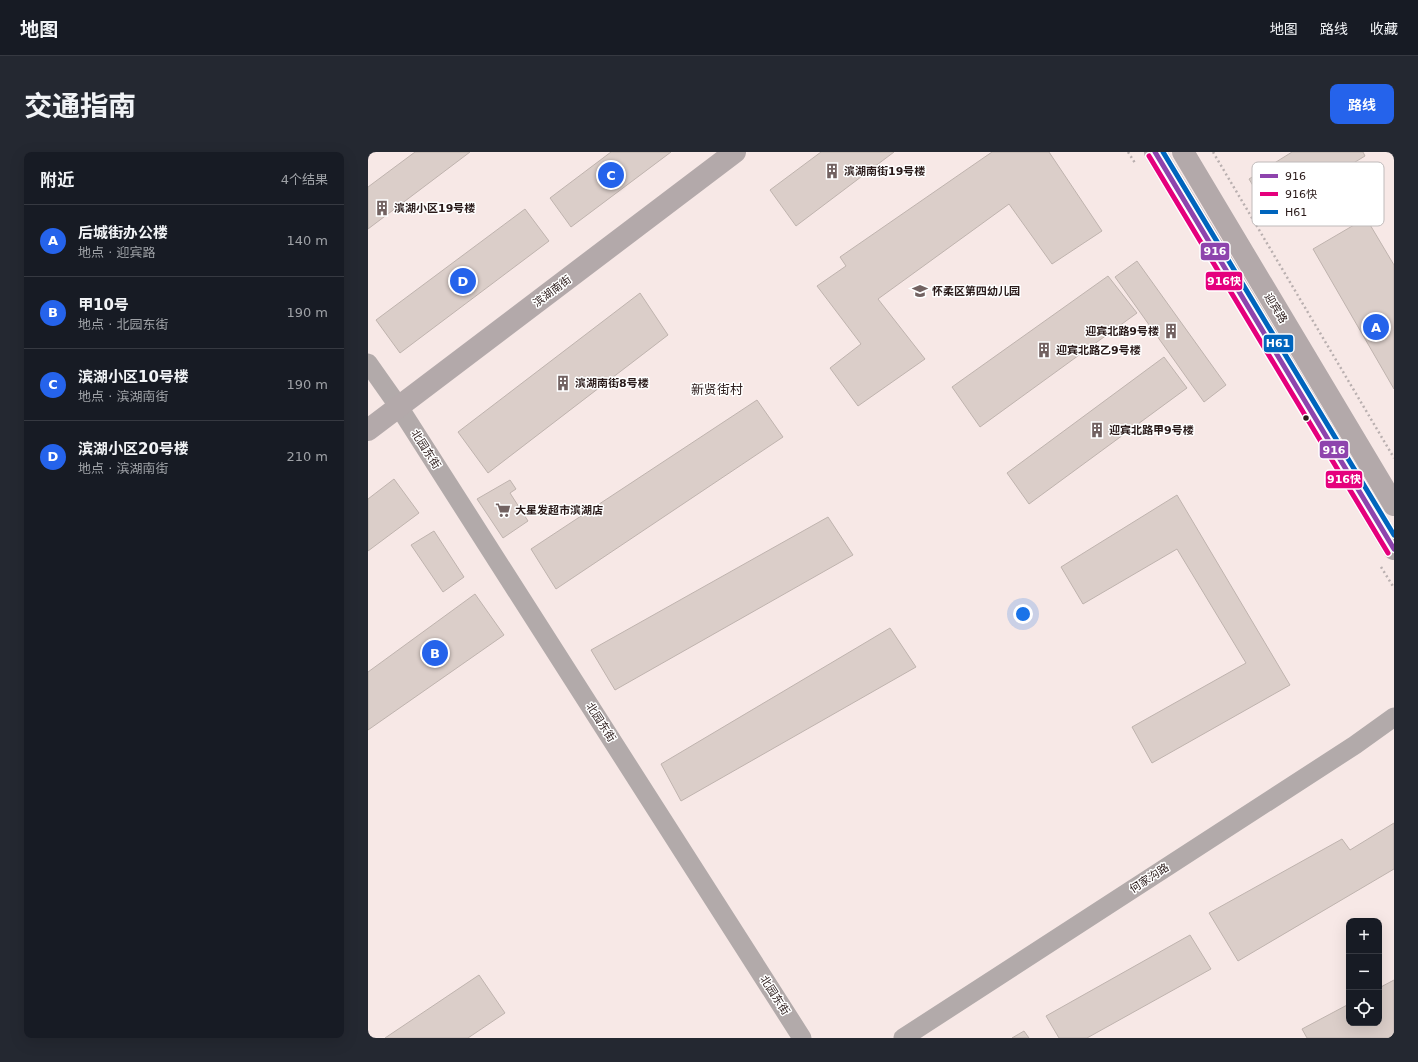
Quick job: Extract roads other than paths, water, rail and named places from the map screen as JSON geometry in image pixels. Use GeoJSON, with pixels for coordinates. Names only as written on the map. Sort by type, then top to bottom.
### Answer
{"type":"FeatureCollection","features":[{"type":"Feature","properties":{"kind":"main road","name":"滨湖南街"},"geometry":{"type":"LineString","coordinates":[[368,430],[735,152]]}},
{"type":"Feature","properties":{"kind":"main road","name":"迎宾路"},"geometry":{"type":"LineString","coordinates":[[1155,152],[1394,549]]}},
{"type":"Feature","properties":{"kind":"main road","name":"迎宾路"},"geometry":{"type":"LineString","coordinates":[[1183,152],[1394,505]]}},
{"type":"Feature","properties":{"kind":"street","name":"北园东街"},"geometry":{"type":"LineString","coordinates":[[368,362],[399,406],[802,1038]]}},
{"type":"Feature","properties":{"kind":"street","name":"何家沟路"},"geometry":{"type":"LineString","coordinates":[[903,1038],[1355,745],[1394,718]]}},
{"type":"Feature","properties":{"kind":"place","name":"滨湖南街19号楼"},"geometry":{"type":"Point","coordinates":[832,171]}},
{"type":"Feature","properties":{"kind":"place","name":"滨湖小区10号楼"},"geometry":{"type":"Point","coordinates":[611,175]}},
{"type":"Feature","properties":{"kind":"place","name":"滨湖小区19号楼"},"geometry":{"type":"Point","coordinates":[382,208]}},
{"type":"Feature","properties":{"kind":"place","name":"滨湖小区20号楼"},"geometry":{"type":"Point","coordinates":[463,281]}},
{"type":"Feature","properties":{"kind":"place","name":"怀柔区第四幼儿园"},"geometry":{"type":"Point","coordinates":[920,291]}},
{"type":"Feature","properties":{"kind":"place","name":"后城街办公楼"},"geometry":{"type":"Point","coordinates":[1376,327]}},
{"type":"Feature","properties":{"kind":"place","name":"迎宾北路9号楼"},"geometry":{"type":"Point","coordinates":[1171,331]}},
{"type":"Feature","properties":{"kind":"place","name":"迎宾北路乙9号楼"},"geometry":{"type":"Point","coordinates":[1044,350]}},
{"type":"Feature","properties":{"kind":"place","name":"滨湖南街8号楼"},"geometry":{"type":"Point","coordinates":[563,383]}},
{"type":"Feature","properties":{"kind":"place","name":"迎宾北路甲9号楼"},"geometry":{"type":"Point","coordinates":[1097,430]}},
{"type":"Feature","properties":{"kind":"place","name":"大星发超市滨湖店"},"geometry":{"type":"Point","coordinates":[503,510]}},
{"type":"Feature","properties":{"kind":"place","name":"甲10号"},"geometry":{"type":"Point","coordinates":[435,653]}},
{"type":"Feature","properties":{"kind":"district","name":"新贤街村"},"geometry":{"type":"Point","coordinates":[717,389]}}]}
